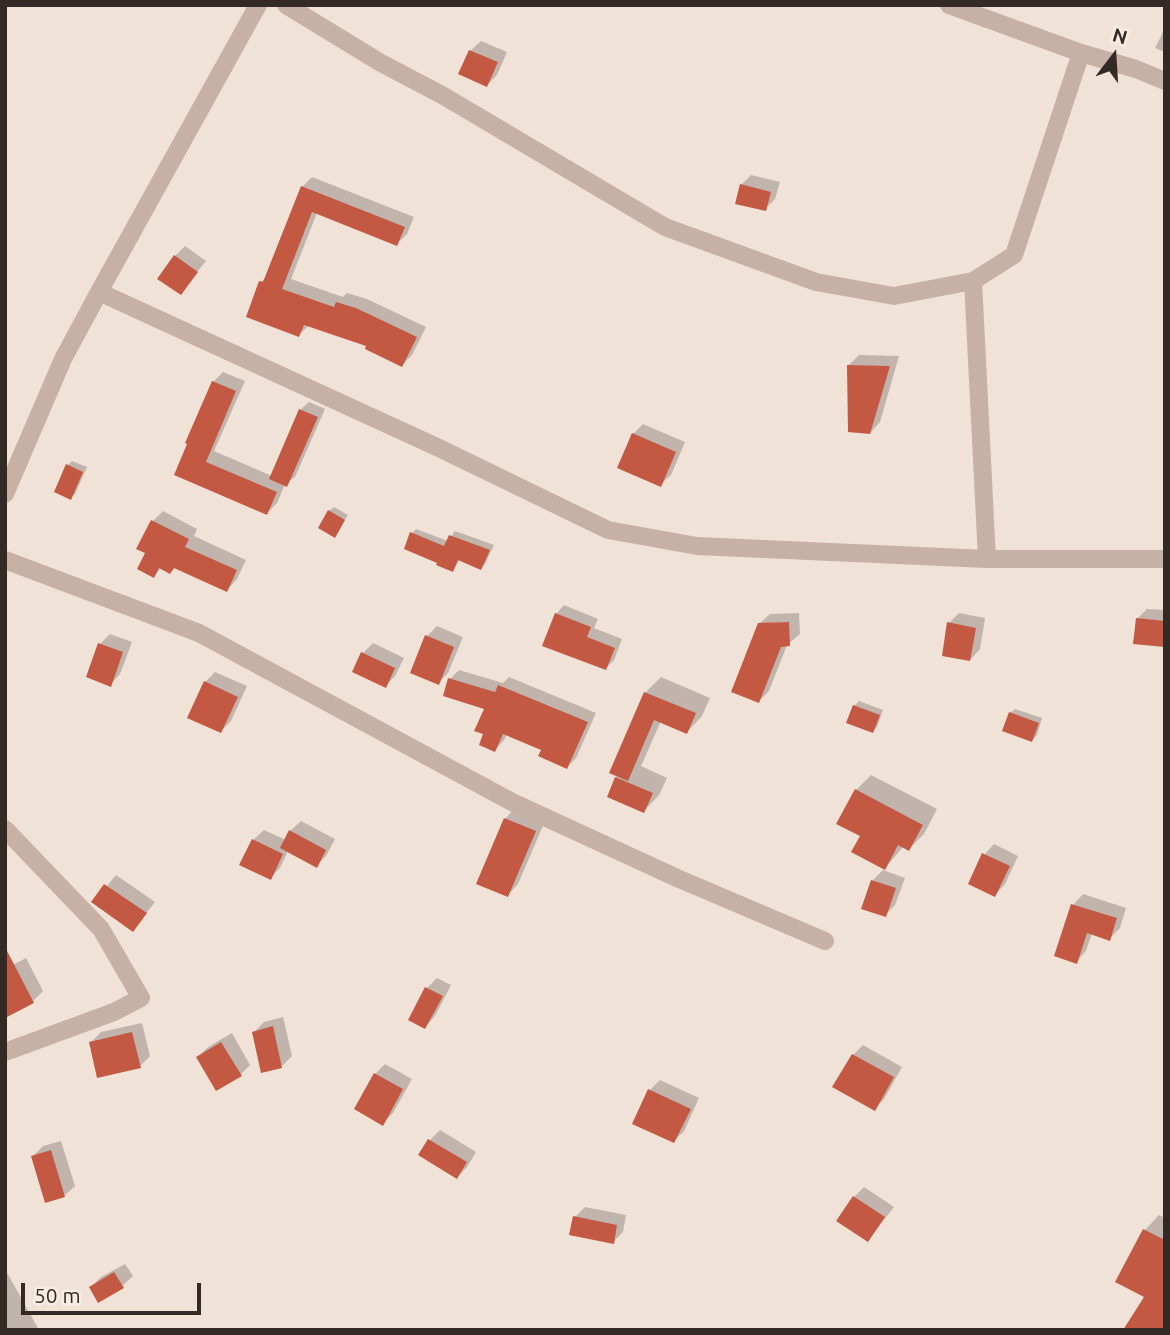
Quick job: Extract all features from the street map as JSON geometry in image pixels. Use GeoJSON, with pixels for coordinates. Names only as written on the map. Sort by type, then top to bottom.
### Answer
{"type":"FeatureCollection","features":[{"type":"Feature","properties":{"kind":"street"},"geometry":{"type":"LineString","coordinates":[[5,494],[63,359],[258,5]]}},
{"type":"Feature","properties":{"kind":"street"},"geometry":{"type":"LineString","coordinates":[[286,5],[665,227],[816,282],[894,296],[973,281],[1014,255],[1081,53]]}},
{"type":"Feature","properties":{"kind":"street"},"geometry":{"type":"LineString","coordinates":[[949,5],[1165,81]]}},
{"type":"Feature","properties":{"kind":"street"},"geometry":{"type":"LineString","coordinates":[[973,281],[987,559]]}},
{"type":"Feature","properties":{"kind":"street"},"geometry":{"type":"LineString","coordinates":[[99,292],[439,448],[608,530],[697,546],[987,559],[1165,559]]}},
{"type":"Feature","properties":{"kind":"street"},"geometry":{"type":"LineString","coordinates":[[5,560],[199,634],[512,802],[825,942]]}},
{"type":"Feature","properties":{"kind":"street"},"geometry":{"type":"LineString","coordinates":[[5,829],[101,929],[141,998],[114,1012],[5,1052]]}},
{"type":"Feature","properties":{"kind":"building"},"geometry":{"type":"Polygon","coordinates":[[[469,50],[498,62],[487,87],[458,74],[469,50]]]}},
{"type":"Feature","properties":{"kind":"building"},"geometry":{"type":"Polygon","coordinates":[[[740,184],[771,192],[766,211],[735,204],[740,184]]]}},
{"type":"Feature","properties":{"kind":"building"},"geometry":{"type":"Polygon","coordinates":[[[301,186],[405,227],[397,246],[312,212],[282,289],[334,307],[336,302],[356,308],[417,337],[402,367],[365,349],[366,346],[304,325],[299,337],[246,317],[259,281],[263,282],[301,186]]]}},
{"type":"Feature","properties":{"kind":"building"},"geometry":{"type":"Polygon","coordinates":[[[174,255],[198,272],[181,295],[157,279],[174,255]]]}},
{"type":"Feature","properties":{"kind":"building"},"geometry":{"type":"Polygon","coordinates":[[[847,365],[890,366],[870,434],[848,432],[847,365]]]}},
{"type":"Feature","properties":{"kind":"building"},"geometry":{"type":"Polygon","coordinates":[[[212,381],[236,391],[206,462],[277,492],[267,515],[174,475],[212,381]]]}},
{"type":"Feature","properties":{"kind":"building"},"geometry":{"type":"Polygon","coordinates":[[[299,409],[318,417],[287,487],[269,479],[299,409]]]}},
{"type":"Feature","properties":{"kind":"building"},"geometry":{"type":"Polygon","coordinates":[[[632,433],[676,452],[661,487],[617,468],[632,433]]]}},
{"type":"Feature","properties":{"kind":"building"},"geometry":{"type":"Polygon","coordinates":[[[66,464],[83,472],[71,500],[54,492],[66,464]]]}},
{"type":"Feature","properties":{"kind":"building"},"geometry":{"type":"Polygon","coordinates":[[[328,510],[345,520],[335,538],[318,528],[328,510]]]}},
{"type":"Feature","properties":{"kind":"building"},"geometry":{"type":"Polygon","coordinates":[[[151,520],[189,539],[185,547],[237,570],[227,592],[174,568],[170,574],[159,568],[154,578],[137,569],[145,553],[136,549],[151,520]]]}},
{"type":"Feature","properties":{"kind":"building"},"geometry":{"type":"Polygon","coordinates":[[[410,532],[444,546],[449,535],[490,550],[481,570],[458,560],[453,572],[404,549],[410,532]]]}},
{"type":"Feature","properties":{"kind":"building"},"geometry":{"type":"Polygon","coordinates":[[[555,613],[591,627],[587,637],[615,648],[606,670],[542,646],[555,613]]]}},
{"type":"Feature","properties":{"kind":"building"},"geometry":{"type":"Polygon","coordinates":[[[1136,618],[1165,621],[1165,647],[1133,644],[1136,618]]]}},
{"type":"Feature","properties":{"kind":"building"},"geometry":{"type":"Polygon","coordinates":[[[789,622],[790,646],[781,647],[759,703],[731,692],[758,623],[789,622]]]}},
{"type":"Feature","properties":{"kind":"building"},"geometry":{"type":"Polygon","coordinates":[[[947,622],[976,628],[970,661],[942,656],[947,622]]]}},
{"type":"Feature","properties":{"kind":"building"},"geometry":{"type":"Polygon","coordinates":[[[425,635],[454,647],[439,685],[410,673],[425,635]]]}},
{"type":"Feature","properties":{"kind":"building"},"geometry":{"type":"Polygon","coordinates":[[[98,643],[123,652],[111,687],[86,677],[98,643]]]}},
{"type":"Feature","properties":{"kind":"building"},"geometry":{"type":"Polygon","coordinates":[[[361,652],[395,668],[386,688],[352,672],[361,652]]]}},
{"type":"Feature","properties":{"kind":"building"},"geometry":{"type":"Polygon","coordinates":[[[448,678],[495,692],[498,685],[588,722],[567,769],[538,756],[541,750],[503,734],[495,752],[479,745],[483,734],[474,731],[484,709],[443,696],[448,678]]]}},
{"type":"Feature","properties":{"kind":"building"},"geometry":{"type":"Polygon","coordinates":[[[204,681],[238,697],[221,733],[187,718],[204,681]]]}},
{"type":"Feature","properties":{"kind":"building"},"geometry":{"type":"Polygon","coordinates":[[[644,692],[696,713],[687,734],[654,720],[628,781],[609,773],[644,692]]]}},
{"type":"Feature","properties":{"kind":"building"},"geometry":{"type":"Polygon","coordinates":[[[853,705],[880,715],[873,733],[846,723],[853,705]]]}},
{"type":"Feature","properties":{"kind":"building"},"geometry":{"type":"Polygon","coordinates":[[[1009,712],[1039,723],[1032,742],[1002,731],[1009,712]]]}},
{"type":"Feature","properties":{"kind":"building"},"geometry":{"type":"Polygon","coordinates":[[[615,777],[653,793],[644,813],[607,797],[615,777]]]}},
{"type":"Feature","properties":{"kind":"building"},"geometry":{"type":"Polygon","coordinates":[[[855,789],[923,825],[909,851],[898,845],[885,870],[851,852],[860,836],[836,824],[855,789]]]}},
{"type":"Feature","properties":{"kind":"building"},"geometry":{"type":"Polygon","coordinates":[[[504,818],[536,831],[508,897],[476,884],[504,818]]]}},
{"type":"Feature","properties":{"kind":"building"},"geometry":{"type":"Polygon","coordinates":[[[289,830],[326,850],[317,868],[280,848],[289,830]]]}},
{"type":"Feature","properties":{"kind":"building"},"geometry":{"type":"Polygon","coordinates":[[[252,839],[283,854],[271,880],[239,865],[252,839]]]}},
{"type":"Feature","properties":{"kind":"building"},"geometry":{"type":"Polygon","coordinates":[[[982,853],[1010,866],[995,897],[968,884],[982,853]]]}},
{"type":"Feature","properties":{"kind":"building"},"geometry":{"type":"Polygon","coordinates":[[[871,880],[896,888],[886,917],[861,909],[871,880]]]}},
{"type":"Feature","properties":{"kind":"building"},"geometry":{"type":"Polygon","coordinates":[[[104,884],[147,913],[133,932],[91,902],[104,884]]]}},
{"type":"Feature","properties":{"kind":"building"},"geometry":{"type":"Polygon","coordinates":[[[1071,904],[1117,918],[1110,941],[1087,933],[1077,964],[1054,956],[1071,904]]]}},
{"type":"Feature","properties":{"kind":"building"},"geometry":{"type":"Polygon","coordinates":[[[5,947],[34,1003],[5,1018],[5,947]]]}},
{"type":"Feature","properties":{"kind":"building"},"geometry":{"type":"Polygon","coordinates":[[[425,987],[443,996],[425,1029],[408,1020],[425,987]]]}},
{"type":"Feature","properties":{"kind":"building"},"geometry":{"type":"Polygon","coordinates":[[[273,1026],[282,1068],[261,1073],[252,1032],[273,1026]]]}},
{"type":"Feature","properties":{"kind":"building"},"geometry":{"type":"Polygon","coordinates":[[[132,1032],[141,1068],[97,1078],[89,1042],[132,1032]]]}},
{"type":"Feature","properties":{"kind":"building"},"geometry":{"type":"Polygon","coordinates":[[[221,1042],[242,1076],[216,1091],[196,1057],[221,1042]]]}},
{"type":"Feature","properties":{"kind":"building"},"geometry":{"type":"Polygon","coordinates":[[[852,1054],[894,1077],[875,1111],[832,1087],[852,1054]]]}},
{"type":"Feature","properties":{"kind":"building"},"geometry":{"type":"Polygon","coordinates":[[[374,1073],[403,1089],[383,1126],[354,1109],[374,1073]]]}},
{"type":"Feature","properties":{"kind":"building"},"geometry":{"type":"Polygon","coordinates":[[[648,1089],[691,1109],[674,1143],[632,1124],[648,1089]]]}},
{"type":"Feature","properties":{"kind":"building"},"geometry":{"type":"Polygon","coordinates":[[[428,1139],[467,1162],[457,1179],[418,1155],[428,1139]]]}},
{"type":"Feature","properties":{"kind":"building"},"geometry":{"type":"Polygon","coordinates":[[[51,1150],[65,1197],[45,1203],[31,1156],[51,1150]]]}},
{"type":"Feature","properties":{"kind":"building"},"geometry":{"type":"Polygon","coordinates":[[[853,1196],[885,1217],[868,1242],[836,1221],[853,1196]]]}},
{"type":"Feature","properties":{"kind":"building"},"geometry":{"type":"Polygon","coordinates":[[[573,1216],[617,1225],[614,1244],[569,1235],[573,1216]]]}},
{"type":"Feature","properties":{"kind":"building"},"geometry":{"type":"Polygon","coordinates":[[[1143,1229],[1165,1240],[1165,1330],[1123,1330],[1144,1297],[1115,1282],[1143,1229]]]}},
{"type":"Feature","properties":{"kind":"building"},"geometry":{"type":"Polygon","coordinates":[[[114,1272],[124,1288],[98,1303],[89,1287],[114,1272]]]}}]}
